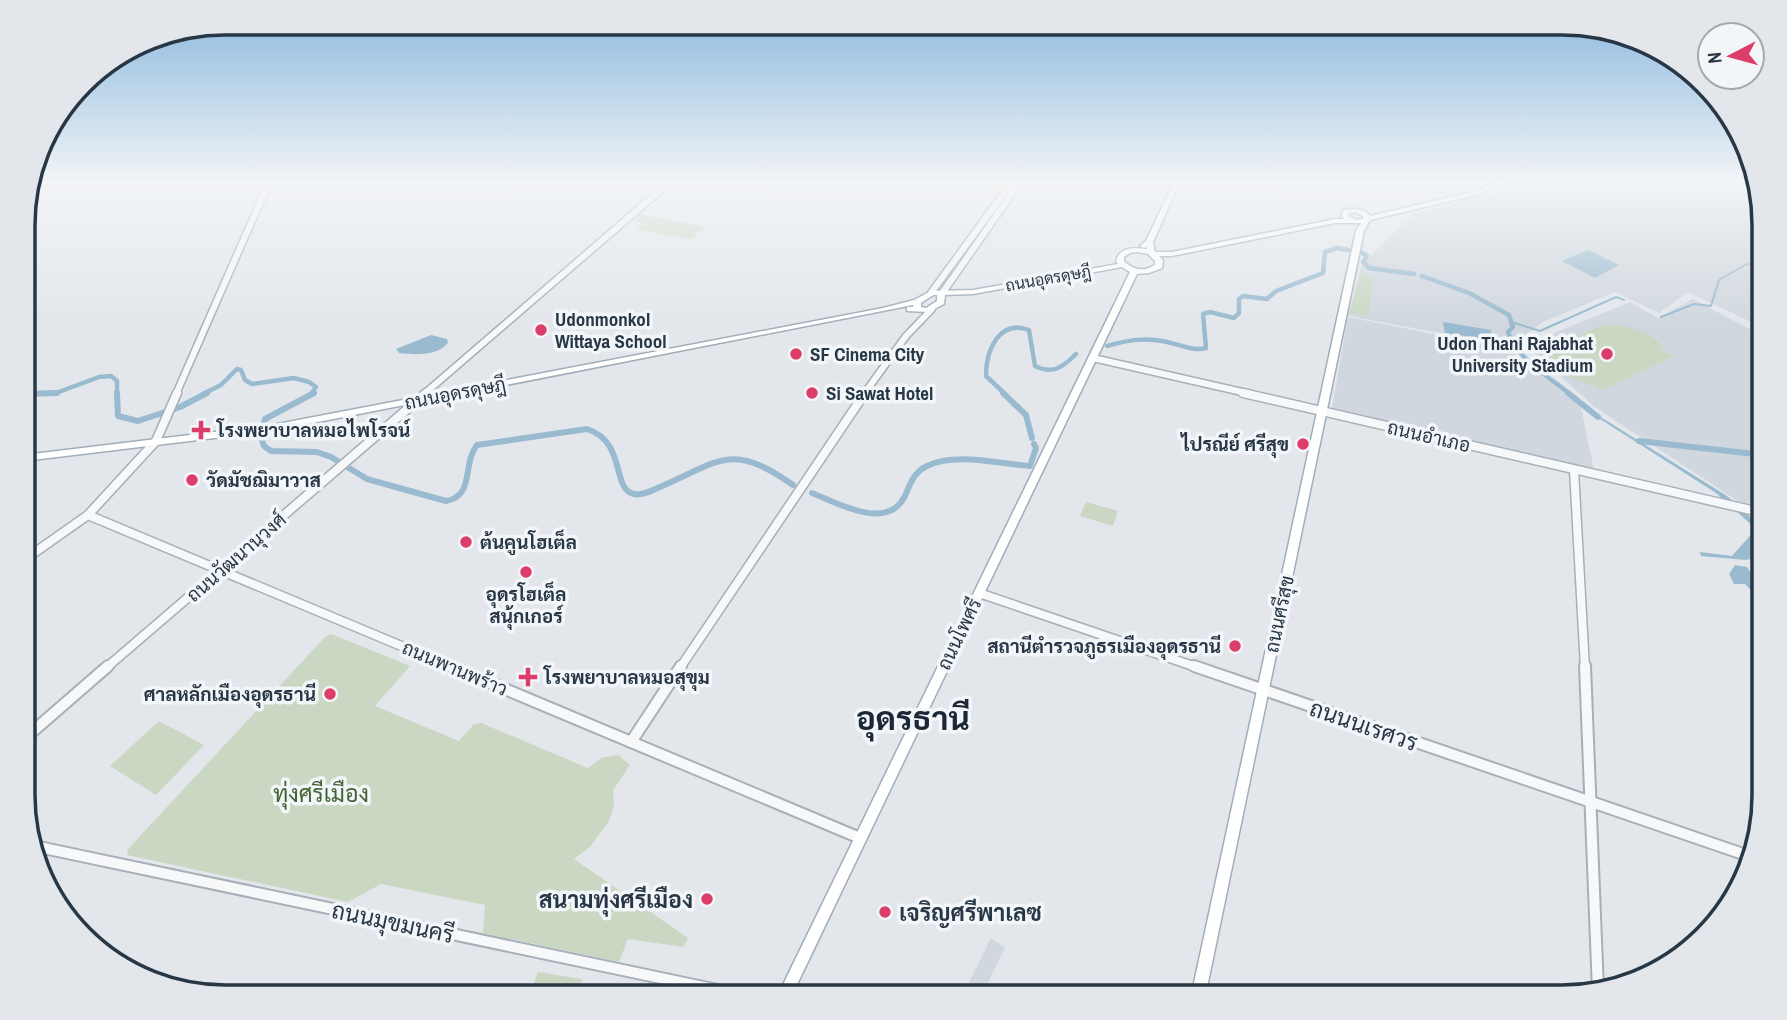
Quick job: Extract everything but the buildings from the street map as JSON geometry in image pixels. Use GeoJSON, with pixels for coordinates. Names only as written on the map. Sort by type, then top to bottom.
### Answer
{"type":"FeatureCollection","features":[{"type":"Feature","properties":{"kind":"main road"},"geometry":{"type":"LineString","coordinates":[[1155,230],[1149,242],[1137,250],[1122,254],[1120,258],[1123,265],[1134,271],[1151,271],[1172,254]]}},
{"type":"Feature","properties":{"kind":"main road"},"geometry":{"type":"LineString","coordinates":[[1137,250],[1152,254],[1172,254],[1293,230]]}},
{"type":"Feature","properties":{"kind":"main road","name":"ถนนศรีสุข"},"geometry":{"type":"LineString","coordinates":[[1201,985],[1360,231]]}},
{"type":"Feature","properties":{"kind":"main road"},"geometry":{"type":"LineString","coordinates":[[1149,242],[1152,254],[1160,262]]}},
{"type":"Feature","properties":{"kind":"main road","name":"ถนนอุดรดุษฎี"},"geometry":{"type":"LineString","coordinates":[[941,298],[1123,265]]}},
{"type":"Feature","properties":{"kind":"main road","name":"ถนนโพศรี"},"geometry":{"type":"LineString","coordinates":[[790,985],[1134,271]]}},
{"type":"Feature","properties":{"kind":"main road"},"geometry":{"type":"LineString","coordinates":[[917,305],[931,293],[941,298],[932,309]]}},
{"type":"Feature","properties":{"kind":"main road","name":"ถนนอุดรดุษฎี"},"geometry":{"type":"LineString","coordinates":[[35,456],[272,428],[883,310],[917,305],[932,309]]}},
{"type":"Feature","properties":{"kind":"street"},"geometry":{"type":"LineString","coordinates":[[35,552],[88,515],[156,441],[249,230]]}},
{"type":"Feature","properties":{"kind":"street","name":"ถนนวัฒนานุวงศ์"},"geometry":{"type":"LineString","coordinates":[[35,730],[614,230]]}},
{"type":"Feature","properties":{"kind":"street"},"geometry":{"type":"LineString","coordinates":[[941,298],[953,271],[979,230]]}},
{"type":"Feature","properties":{"kind":"street"},"geometry":{"type":"LineString","coordinates":[[931,293],[953,271],[986,230]]}},
{"type":"Feature","properties":{"kind":"street"},"geometry":{"type":"LineString","coordinates":[[914,326],[917,305]]}},
{"type":"Feature","properties":{"kind":"street"},"geometry":{"type":"LineString","coordinates":[[631,742],[845,421],[914,326],[932,309]]}},
{"type":"Feature","properties":{"kind":"street","name":"ถนนอำเภอ"},"geometry":{"type":"LineString","coordinates":[[1093,358],[1752,511]]}},
{"type":"Feature","properties":{"kind":"street"},"geometry":{"type":"LineString","coordinates":[[1574,470],[1592,803],[1598,981]]}},
{"type":"Feature","properties":{"kind":"street","name":"ถนนพานพร้าว"},"geometry":{"type":"LineString","coordinates":[[88,515],[860,838]]}},
{"type":"Feature","properties":{"kind":"street","name":"ถนนนเรศวร"},"geometry":{"type":"LineString","coordinates":[[979,593],[1743,854]]}},
{"type":"Feature","properties":{"kind":"street","name":"ถนนมุขมนครี"},"geometry":{"type":"LineString","coordinates":[[42,848],[694,985]]}},
{"type":"Feature","properties":{"kind":"shaded area"},"geometry":{"type":"Polygon","coordinates":[[[1398,230],[1752,230],[1752,322],[1688,292],[1659,313],[1615,292],[1543,322],[1511,346],[1348,316],[1362,264],[1398,230]]]}},
{"type":"Feature","properties":{"kind":"shaded area"},"geometry":{"type":"Polygon","coordinates":[[[1693,299],[1752,330],[1752,504],[1739,502],[1595,407],[1525,345],[1630,302],[1658,318],[1693,299]]]}},
{"type":"Feature","properties":{"kind":"shaded area"},"geometry":{"type":"Polygon","coordinates":[[[1348,317],[1509,349],[1581,407],[1594,470],[1332,408],[1348,317]]]}},
{"type":"Feature","properties":{"kind":"shaded area"},"geometry":{"type":"Polygon","coordinates":[[[991,938],[1005,948],[987,985],[968,985],[991,938]]]}},
{"type":"Feature","properties":{"kind":"green space"},"geometry":{"type":"Polygon","coordinates":[[[636,230],[702,230],[691,239],[636,230]]]}},
{"type":"Feature","properties":{"kind":"green space"},"geometry":{"type":"Polygon","coordinates":[[[1361,274],[1374,277],[1368,315],[1350,313],[1361,274]]]}},
{"type":"Feature","properties":{"kind":"green space"},"geometry":{"type":"Polygon","coordinates":[[[1612,325],[1643,332],[1656,340],[1665,353],[1675,356],[1601,391],[1594,386],[1596,385],[1574,379],[1556,367],[1550,354],[1554,347],[1600,326],[1612,325]]]}},
{"type":"Feature","properties":{"kind":"green space"},"geometry":{"type":"Polygon","coordinates":[[[1086,502],[1118,511],[1113,526],[1080,516],[1086,502]]]}},
{"type":"Feature","properties":{"kind":"green space","name":"ทุ่งศรีเมือง"},"geometry":{"type":"Polygon","coordinates":[[[331,634],[410,666],[375,706],[459,741],[474,724],[481,723],[588,768],[601,758],[618,755],[630,765],[613,790],[614,805],[609,821],[590,847],[574,859],[688,938],[683,947],[628,939],[619,962],[483,933],[485,905],[381,884],[348,902],[127,855],[128,849],[325,637],[331,634]]]}},
{"type":"Feature","properties":{"kind":"green space"},"geometry":{"type":"Polygon","coordinates":[[[159,721],[204,745],[156,795],[110,766],[159,721]]]}},
{"type":"Feature","properties":{"kind":"green space"},"geometry":{"type":"Polygon","coordinates":[[[538,972],[582,979],[580,985],[533,985],[538,972]]]}},
{"type":"Feature","properties":{"kind":"water"},"geometry":{"type":"Polygon","coordinates":[[[1588,250],[1619,265],[1595,278],[1562,261],[1588,250]]]}},
{"type":"Feature","properties":{"kind":"water"},"geometry":{"type":"Polygon","coordinates":[[[1443,322],[1491,330],[1493,340],[1445,333],[1443,322]]]}},
{"type":"Feature","properties":{"kind":"water"},"geometry":{"type":"Polygon","coordinates":[[[431,335],[447,339],[448,343],[425,354],[399,353],[396,349],[431,335]]]}},
{"type":"Feature","properties":{"kind":"water"},"geometry":{"type":"Polygon","coordinates":[[[1597,417],[1727,496],[1752,518],[1752,525],[1716,493],[1597,417]]]}},
{"type":"Feature","properties":{"kind":"water"},"geometry":{"type":"Polygon","coordinates":[[[1752,534],[1752,559],[1701,556],[1700,552],[1732,556],[1752,534]]]}},
{"type":"Feature","properties":{"kind":"water"},"geometry":{"type":"Polygon","coordinates":[[[1735,565],[1747,567],[1752,575],[1752,591],[1745,584],[1734,584],[1729,574],[1735,565]]]}},
{"type":"Feature","properties":{"kind":"waterway"},"geometry":{"type":"LineString","coordinates":[[1107,346],[1148,339],[1190,348],[1206,348],[1203,314],[1210,312],[1234,318],[1239,313],[1239,299],[1243,296],[1267,299],[1276,291],[1323,273],[1325,252],[1337,248],[1348,250]]}},
{"type":"Feature","properties":{"kind":"waterway"},"geometry":{"type":"LineString","coordinates":[[1361,252],[1367,256],[1363,262],[1369,268],[1414,274]]}},
{"type":"Feature","properties":{"kind":"waterway"},"geometry":{"type":"LineString","coordinates":[[1661,317],[1694,304],[1711,306],[1719,280],[1752,264]]}},
{"type":"Feature","properties":{"kind":"waterway"},"geometry":{"type":"LineString","coordinates":[[1422,276],[1469,293],[1509,315],[1513,327],[1508,332],[1512,342],[1534,367],[1570,394]]}},
{"type":"Feature","properties":{"kind":"waterway"},"geometry":{"type":"LineString","coordinates":[[1511,322],[1540,331],[1616,297],[1624,300]]}},
{"type":"Feature","properties":{"kind":"waterway"},"geometry":{"type":"LineString","coordinates":[[1005,394],[986,376],[988,356],[1002,333],[1010,329],[1029,330],[1035,366],[1041,369],[1057,368],[1076,354]]}},
{"type":"Feature","properties":{"kind":"waterway"},"geometry":{"type":"LineString","coordinates":[[203,394],[221,385],[237,369],[241,370],[245,380],[252,384],[294,378],[309,382],[316,387],[311,394]]}},
{"type":"Feature","properties":{"kind":"waterway"},"geometry":{"type":"LineString","coordinates":[[35,394],[56,393],[99,377],[111,376],[117,381],[117,393]]}},
{"type":"Feature","properties":{"kind":"waterway"},"geometry":{"type":"LineString","coordinates":[[35,394],[57,393]]}},
{"type":"Feature","properties":{"kind":"waterway"},"geometry":{"type":"LineString","coordinates":[[117,393],[118,416],[138,421],[180,407],[207,393]]}},
{"type":"Feature","properties":{"kind":"waterway"},"geometry":{"type":"LineString","coordinates":[[314,393],[265,419],[261,436],[264,446],[271,451],[317,452],[331,457],[367,479],[446,501],[455,498],[465,486],[470,461],[477,445],[587,429],[600,435],[608,444],[623,484],[634,494],[647,492],[698,469],[726,460],[755,463],[793,485]]}},
{"type":"Feature","properties":{"kind":"waterway"},"geometry":{"type":"LineString","coordinates":[[1003,393],[1026,415],[1032,438]]}},
{"type":"Feature","properties":{"kind":"waterway"},"geometry":{"type":"LineString","coordinates":[[1568,393],[1598,417]]}},
{"type":"Feature","properties":{"kind":"waterway"},"geometry":{"type":"LineString","coordinates":[[1639,441],[1752,454]]}},
{"type":"Feature","properties":{"kind":"waterway"},"geometry":{"type":"LineString","coordinates":[[812,493],[861,512],[887,512],[897,507],[916,475],[927,466],[964,459],[1030,466],[1036,448],[1034,444]]}},
{"type":"Feature","properties":{"kind":"place","name":"Udonmonkol Wittaya School"},"geometry":{"type":"Point","coordinates":[541,330]}},
{"type":"Feature","properties":{"kind":"place","name":"SF Cinema City"},"geometry":{"type":"Point","coordinates":[796,354]}},
{"type":"Feature","properties":{"kind":"place","name":"Udon Thani Rajabhat University Stadium"},"geometry":{"type":"Point","coordinates":[1607,354]}},
{"type":"Feature","properties":{"kind":"place","name":"Si Sawat Hotel"},"geometry":{"type":"Point","coordinates":[812,393]}},
{"type":"Feature","properties":{"kind":"place","name":"โรงพยาบาลหมอไพโรจน์"},"geometry":{"type":"Point","coordinates":[201,430]}},
{"type":"Feature","properties":{"kind":"place","name":"ไปรณีย์ ศรีสุข"},"geometry":{"type":"Point","coordinates":[1303,444]}},
{"type":"Feature","properties":{"kind":"place","name":"วัดมัชฌิมาวาส"},"geometry":{"type":"Point","coordinates":[192,480]}},
{"type":"Feature","properties":{"kind":"place","name":"ต้นคูนโฮเต็ล"},"geometry":{"type":"Point","coordinates":[466,542]}},
{"type":"Feature","properties":{"kind":"place","name":"อุดรโฮเต็ล สนุ้กเกอร์"},"geometry":{"type":"Point","coordinates":[526,572]}},
{"type":"Feature","properties":{"kind":"place","name":"สถานีตำรวจภูธรเมืองอุดรธานี"},"geometry":{"type":"Point","coordinates":[1235,646]}},
{"type":"Feature","properties":{"kind":"place","name":"โรงพยาบาลหมอสุขุม"},"geometry":{"type":"Point","coordinates":[528,677]}},
{"type":"Feature","properties":{"kind":"place","name":"ศาลหลักเมืองอุดรธานี"},"geometry":{"type":"Point","coordinates":[330,694]}},
{"type":"Feature","properties":{"kind":"place","name":"สนามทุ่งศรีเมือง"},"geometry":{"type":"Point","coordinates":[707,899]}},
{"type":"Feature","properties":{"kind":"place","name":"เจริญศรีพาเลซ"},"geometry":{"type":"Point","coordinates":[885,912]}},
{"type":"Feature","properties":{"kind":"district","name":"อุดรธานี"},"geometry":{"type":"Point","coordinates":[913,718]}}]}
